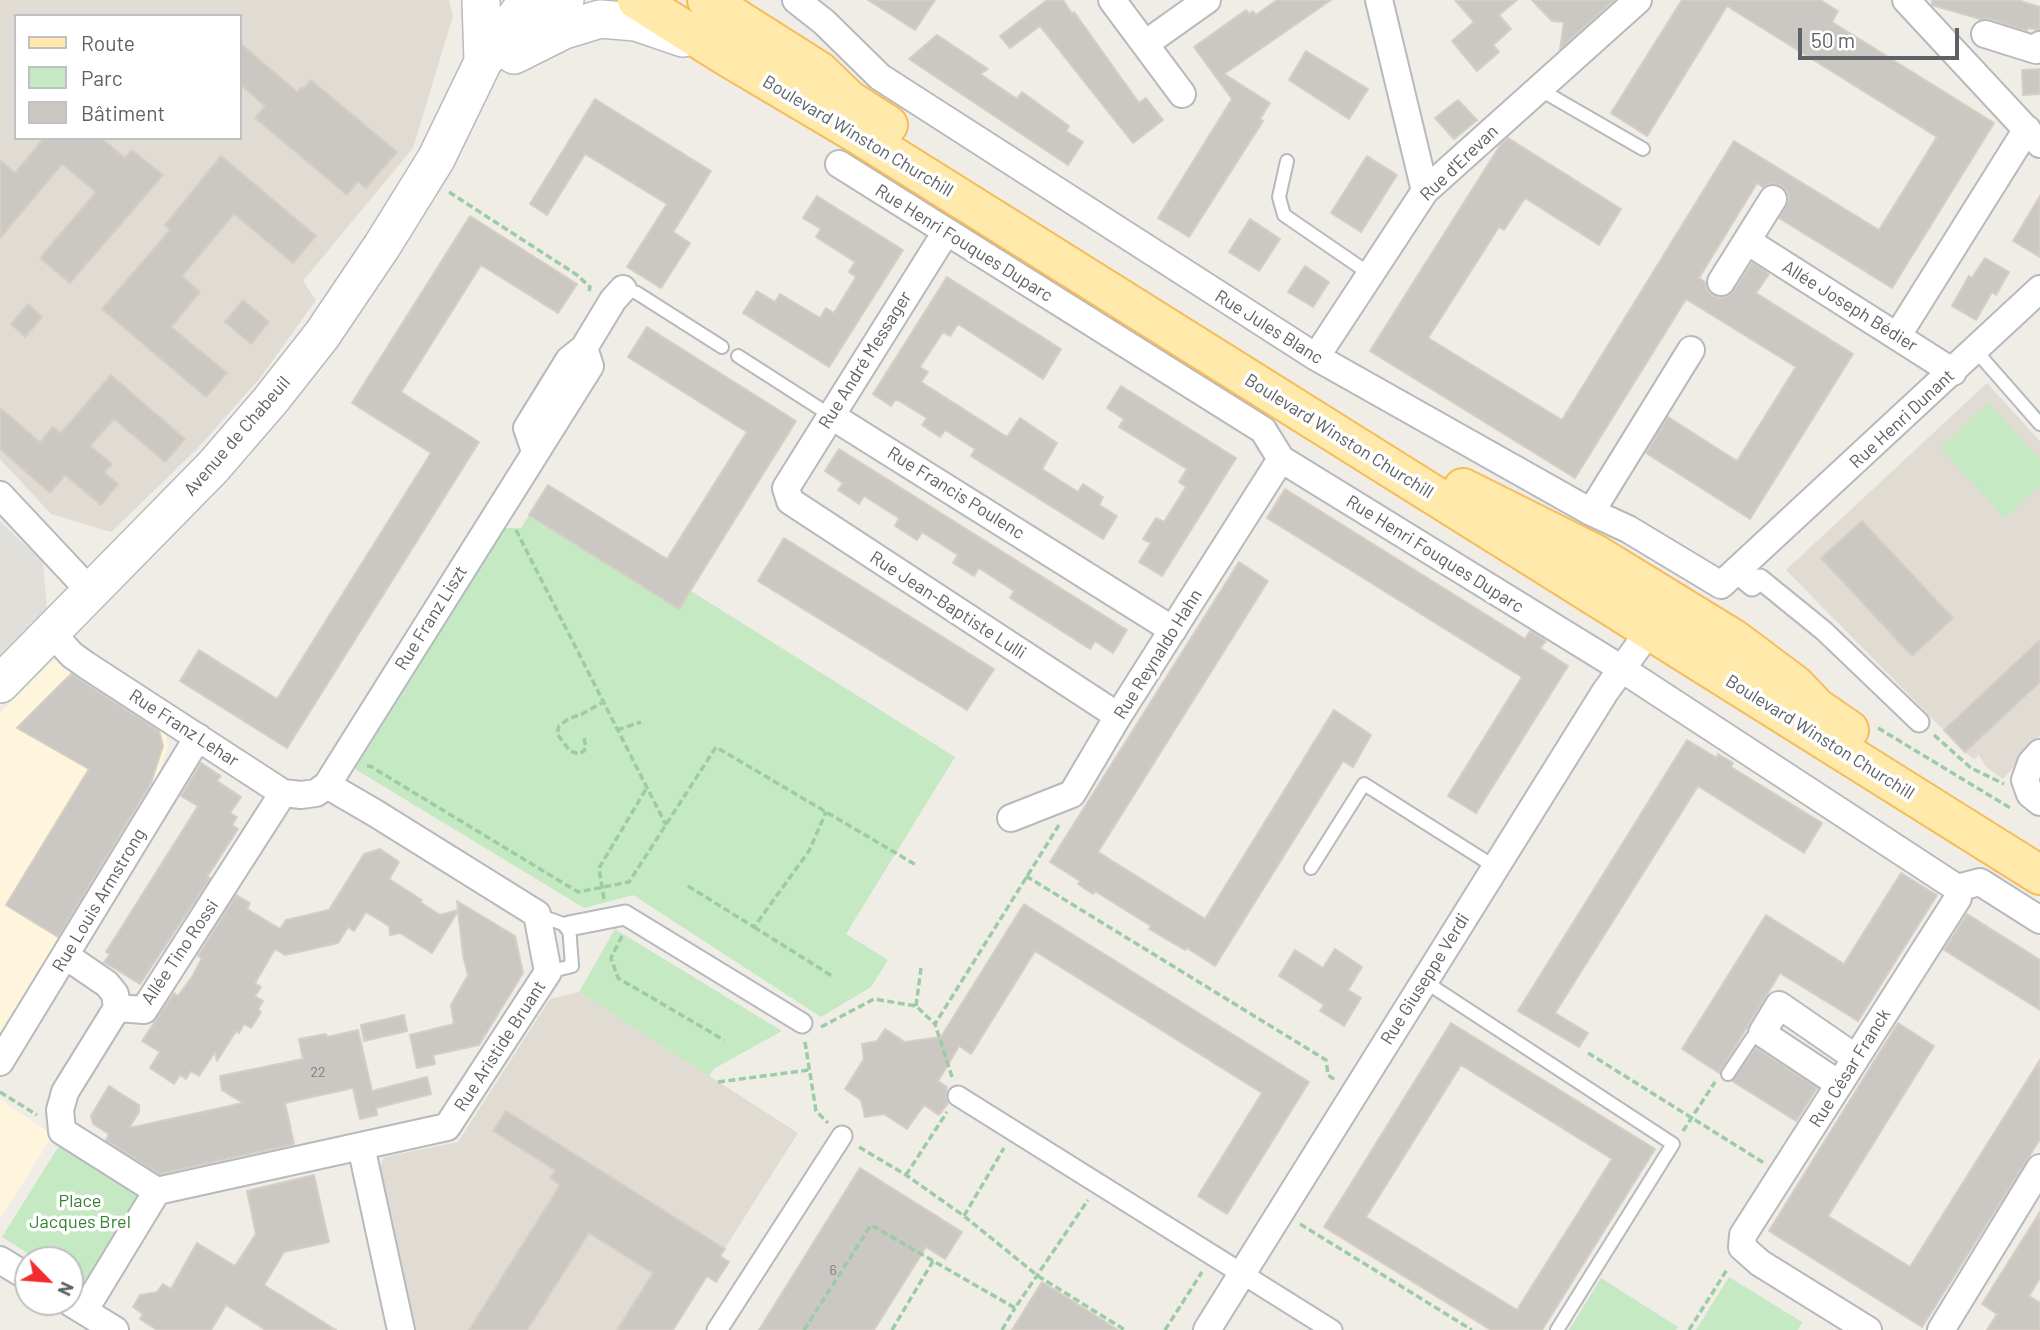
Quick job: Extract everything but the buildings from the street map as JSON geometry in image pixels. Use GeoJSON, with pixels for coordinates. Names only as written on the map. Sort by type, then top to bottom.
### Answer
{"type":"FeatureCollection","features":[{"type":"Feature","properties":{"kind":"main road"},"geometry":{"type":"LineString","coordinates":[[481,0],[498,59],[564,30],[600,19],[636,22],[726,56]]}},
{"type":"Feature","properties":{"kind":"main road","name":"Avenue de Chabeuil"},"geometry":{"type":"LineString","coordinates":[[0,684],[213,467],[322,335],[382,246],[498,59],[528,0]]}},
{"type":"Feature","properties":{"kind":"main road","name":"Avenue de Chabeuil"},"geometry":{"type":"LineString","coordinates":[[498,59],[565,0]]}},
{"type":"Feature","properties":{"kind":"main road","name":"Boulevard Winston Churchill"},"geometry":{"type":"LineString","coordinates":[[637,0],[872,143],[2040,874]]}},
{"type":"Feature","properties":{"kind":"main road","name":"Boulevard Winston Churchill"},"geometry":{"type":"LineString","coordinates":[[710,1],[819,71],[849,100],[1439,476],[1595,554],[1735,640],[1795,685],[1817,708],[2040,850]]}},
{"type":"Feature","properties":{"kind":"street","name":"Rue Jules Blanc"},"geometry":{"type":"LineString","coordinates":[[796,0],[824,22],[880,77],[1315,357],[1591,512],[1628,529],[1721,585],[1735,572]]}},
{"type":"Feature","properties":{"kind":"street"},"geometry":{"type":"LineString","coordinates":[[1112,0],[1182,94]]}},
{"type":"Feature","properties":{"kind":"street"},"geometry":{"type":"LineString","coordinates":[[1145,44],[1208,0]]}},
{"type":"Feature","properties":{"kind":"street","name":"Rue d'Erevan"},"geometry":{"type":"LineString","coordinates":[[1315,357],[1425,191],[1638,0]]}},
{"type":"Feature","properties":{"kind":"street"},"geometry":{"type":"LineString","coordinates":[[1898,335],[2033,136],[1906,0]]}},
{"type":"Feature","properties":{"kind":"street"},"geometry":{"type":"LineString","coordinates":[[1383,3],[1425,191]]}},
{"type":"Feature","properties":{"kind":"street"},"geometry":{"type":"LineString","coordinates":[[1985,34],[2036,50],[2040,45]]}},
{"type":"Feature","properties":{"kind":"street","name":"Rue Henri Fouques Duparc"},"geometry":{"type":"LineString","coordinates":[[839,164],[1263,430],[1281,459],[1622,669],[1957,888]]}},
{"type":"Feature","properties":{"kind":"street"},"geometry":{"type":"LineString","coordinates":[[1721,282],[1773,199]]}},
{"type":"Feature","properties":{"kind":"street","name":"Rue André Messager"},"geometry":{"type":"LineString","coordinates":[[786,488],[946,232]]}},
{"type":"Feature","properties":{"kind":"street","name":"Allée Joseph Bédier"},"geometry":{"type":"LineString","coordinates":[[1747,241],[1953,372]]}},
{"type":"Feature","properties":{"kind":"street"},"geometry":{"type":"LineString","coordinates":[[590,337],[623,289]]}},
{"type":"Feature","properties":{"kind":"street","name":"Rue Henri Dunant"},"geometry":{"type":"LineString","coordinates":[[1735,572],[2040,289]]}},
{"type":"Feature","properties":{"kind":"street","name":"Rue Franz Liszt"},"geometry":{"type":"LineString","coordinates":[[335,790],[535,451],[590,366],[590,337]]}},
{"type":"Feature","properties":{"kind":"street"},"geometry":{"type":"LineString","coordinates":[[1591,512],[1691,350]]}},
{"type":"Feature","properties":{"kind":"street","name":"Rue Francis Poulenc"},"geometry":{"type":"LineString","coordinates":[[830,415],[1173,630]]}},
{"type":"Feature","properties":{"kind":"street","name":"Rue Reynaldo Hahn"},"geometry":{"type":"LineString","coordinates":[[1072,794],[1118,716],[1281,459]]}},
{"type":"Feature","properties":{"kind":"street","name":"Rue Jean-Baptiste Lulli"},"geometry":{"type":"LineString","coordinates":[[786,488],[790,501],[1118,716]]}},
{"type":"Feature","properties":{"kind":"street"},"geometry":{"type":"LineString","coordinates":[[0,495],[91,592]]}},
{"type":"Feature","properties":{"kind":"street"},"geometry":{"type":"LineString","coordinates":[[1735,572],[1752,586],[1760,579],[1824,631],[1919,722]]}},
{"type":"Feature","properties":{"kind":"street","name":"Rue Giuseppe Verdi"},"geometry":{"type":"LineString","coordinates":[[1207,1330],[1495,867],[1622,669],[1671,600]]}},
{"type":"Feature","properties":{"kind":"street","name":"Rue Franz Lehar"},"geometry":{"type":"LineString","coordinates":[[51,632],[72,655],[86,665],[284,793]]}},
{"type":"Feature","properties":{"kind":"street","name":"Rue Louis Armstrong"},"geometry":{"type":"LineString","coordinates":[[0,1062],[198,737]]}},
{"type":"Feature","properties":{"kind":"street"},"geometry":{"type":"LineString","coordinates":[[2032,766],[2030,794],[2040,802]]}},
{"type":"Feature","properties":{"kind":"street"},"geometry":{"type":"LineString","coordinates":[[284,793],[309,794],[335,790],[537,914]]}},
{"type":"Feature","properties":{"kind":"street","name":"Allée Tino Rossi"},"geometry":{"type":"LineString","coordinates":[[62,1131],[60,1110],[65,1092],[117,1008],[144,1010],[284,793]]}},
{"type":"Feature","properties":{"kind":"street"},"geometry":{"type":"LineString","coordinates":[[1011,818],[1072,794]]}},
{"type":"Feature","properties":{"kind":"street"},"geometry":{"type":"LineString","coordinates":[[1957,888],[1980,882],[2040,920]]}},
{"type":"Feature","properties":{"kind":"street","name":"Rue César Franck"},"geometry":{"type":"LineString","coordinates":[[1751,1255],[1743,1235],[1958,898],[1957,888]]}},
{"type":"Feature","properties":{"kind":"street","name":"Rue Aristide Bruant"},"geometry":{"type":"LineString","coordinates":[[157,1191],[447,1127],[548,972],[537,914]]}},
{"type":"Feature","properties":{"kind":"street"},"geometry":{"type":"LineString","coordinates":[[569,926],[625,915],[803,1030]]}},
{"type":"Feature","properties":{"kind":"street"},"geometry":{"type":"LineString","coordinates":[[66,956],[107,984],[115,994],[117,1008]]}},
{"type":"Feature","properties":{"kind":"street"},"geometry":{"type":"LineString","coordinates":[[1839,1084],[1762,1033],[1779,1005],[1856,1058]]}},
{"type":"Feature","properties":{"kind":"street"},"geometry":{"type":"LineString","coordinates":[[958,1096],[1332,1330]]}},
{"type":"Feature","properties":{"kind":"street"},"geometry":{"type":"LineString","coordinates":[[62,1131],[157,1191],[84,1296]]}},
{"type":"Feature","properties":{"kind":"street"},"geometry":{"type":"LineString","coordinates":[[717,1330],[842,1136]]}},
{"type":"Feature","properties":{"kind":"street"},"geometry":{"type":"LineString","coordinates":[[361,1146],[401,1330]]}},
{"type":"Feature","properties":{"kind":"street"},"geometry":{"type":"LineString","coordinates":[[1941,1330],[2038,1174]]}},
{"type":"Feature","properties":{"kind":"street"},"geometry":{"type":"LineString","coordinates":[[1751,1255],[1868,1330]]}},
{"type":"Feature","properties":{"kind":"street"},"geometry":{"type":"LineString","coordinates":[[84,1310],[115,1330]]}},
{"type":"Feature","properties":{"kind":"lane"},"geometry":{"type":"LineString","coordinates":[[1539,89],[1643,149]]}},
{"type":"Feature","properties":{"kind":"lane"},"geometry":{"type":"LineString","coordinates":[[1287,162],[1279,197],[1284,215],[1370,274]]}},
{"type":"Feature","properties":{"kind":"lane"},"geometry":{"type":"LineString","coordinates":[[623,289],[637,293],[723,347]]}},
{"type":"Feature","properties":{"kind":"lane"},"geometry":{"type":"LineString","coordinates":[[1976,351],[2040,424]]}},
{"type":"Feature","properties":{"kind":"lane","name":"Rue Francis Poulenc"},"geometry":{"type":"LineString","coordinates":[[738,356],[830,415]]}},
{"type":"Feature","properties":{"kind":"lane"},"geometry":{"type":"LineString","coordinates":[[1311,868],[1364,784],[1495,867]]}},
{"type":"Feature","properties":{"kind":"lane"},"geometry":{"type":"LineString","coordinates":[[537,914],[569,926],[572,966],[548,972]]}},
{"type":"Feature","properties":{"kind":"lane"},"geometry":{"type":"LineString","coordinates":[[1424,981],[1673,1144],[1557,1330]]}},
{"type":"Feature","properties":{"kind":"lane"},"geometry":{"type":"LineString","coordinates":[[1728,1074],[1752,1038],[1762,1033]]}},
{"type":"Feature","properties":{"kind":"path"},"geometry":{"type":"LineString","coordinates":[[428,172],[441,199],[447,190],[577,275],[590,287],[581,316],[590,337]]}},
{"type":"Feature","properties":{"kind":"path"},"geometry":{"type":"LineString","coordinates":[[515,528],[666,825]]}},
{"type":"Feature","properties":{"kind":"path"},"geometry":{"type":"LineString","coordinates":[[584,738],[584,751],[579,754],[570,751],[557,734],[559,726],[603,702]]}},
{"type":"Feature","properties":{"kind":"path"},"geometry":{"type":"LineString","coordinates":[[617,730],[642,722]]}},
{"type":"Feature","properties":{"kind":"path"},"geometry":{"type":"LineString","coordinates":[[1919,722],[1971,768],[2001,784],[2032,766]]}},
{"type":"Feature","properties":{"kind":"path"},"geometry":{"type":"LineString","coordinates":[[335,790],[365,766],[370,766],[578,892],[629,882],[716,747],[916,865]]}},
{"type":"Feature","properties":{"kind":"path"},"geometry":{"type":"LineString","coordinates":[[608,918],[598,868],[646,789]]}},
{"type":"Feature","properties":{"kind":"path"},"geometry":{"type":"LineString","coordinates":[[935,1024],[1063,818],[1072,794]]}},
{"type":"Feature","properties":{"kind":"path"},"geometry":{"type":"LineString","coordinates":[[754,927],[809,851],[826,812]]}},
{"type":"Feature","properties":{"kind":"path"},"geometry":{"type":"LineString","coordinates":[[1026,876],[1326,1060],[1328,1075],[1354,1093]]}},
{"type":"Feature","properties":{"kind":"path"},"geometry":{"type":"LineString","coordinates":[[688,887],[832,976]]}},
{"type":"Feature","properties":{"kind":"path"},"geometry":{"type":"LineString","coordinates":[[623,934],[611,957],[618,978],[724,1040]]}},
{"type":"Feature","properties":{"kind":"path"},"geometry":{"type":"LineString","coordinates":[[916,1006],[921,968]]}},
{"type":"Feature","properties":{"kind":"path"},"geometry":{"type":"LineString","coordinates":[[906,1175],[958,1096],[935,1024],[916,1006],[874,999],[803,1030],[816,1111],[842,1136],[906,1175],[964,1216],[1038,1276],[1125,1330]]}},
{"type":"Feature","properties":{"kind":"path"},"geometry":{"type":"LineString","coordinates":[[1588,1052],[1772,1168]]}},
{"type":"Feature","properties":{"kind":"path"},"geometry":{"type":"LineString","coordinates":[[718,1082],[809,1070]]}},
{"type":"Feature","properties":{"kind":"path"},"geometry":{"type":"LineString","coordinates":[[1673,1144],[1715,1080],[1728,1074]]}},
{"type":"Feature","properties":{"kind":"path"},"geometry":{"type":"LineString","coordinates":[[0,1092],[62,1131]]}},
{"type":"Feature","properties":{"kind":"path"},"geometry":{"type":"LineString","coordinates":[[964,1216],[1014,1131]]}},
{"type":"Feature","properties":{"kind":"path"},"geometry":{"type":"LineString","coordinates":[[1002,1330],[1098,1183]]}},
{"type":"Feature","properties":{"kind":"path"},"geometry":{"type":"LineString","coordinates":[[1280,1212],[1472,1330]]}},
{"type":"Feature","properties":{"kind":"path"},"geometry":{"type":"LineString","coordinates":[[804,1330],[871,1225],[1015,1308]]}},
{"type":"Feature","properties":{"kind":"path"},"geometry":{"type":"LineString","coordinates":[[1165,1330],[1213,1255]]}},
{"type":"Feature","properties":{"kind":"path"},"geometry":{"type":"LineString","coordinates":[[1689,1330],[1729,1266],[1749,1279],[1751,1255]]}},
{"type":"Feature","properties":{"kind":"path"},"geometry":{"type":"LineString","coordinates":[[892,1330],[933,1261]]}},
{"type":"Feature","properties":{"kind":"shaded area"},"geometry":{"type":"Polygon","coordinates":[[[0,0],[449,0],[453,16],[413,148],[303,281],[316,300],[260,378],[197,449],[111,532],[51,514],[0,459],[0,0]]]}},
{"type":"Feature","properties":{"kind":"shaded area"},"geometry":{"type":"Polygon","coordinates":[[[1987,383],[2040,441],[2040,736],[2003,779],[1986,767],[1979,755],[1974,759],[1967,754],[1786,570],[1987,383]]]}},
{"type":"Feature","properties":{"kind":"shaded area"},"geometry":{"type":"Polygon","coordinates":[[[0,521],[43,562],[48,621],[0,668],[0,521]]]}},
{"type":"Feature","properties":{"kind":"shaded area"},"geometry":{"type":"Polygon","coordinates":[[[54,660],[164,726],[168,746],[147,808],[0,1043],[0,713],[54,660]]]}},
{"type":"Feature","properties":{"kind":"shaded area"},"geometry":{"type":"Polygon","coordinates":[[[579,992],[798,1133],[720,1256],[729,1262],[716,1282],[707,1276],[673,1330],[416,1330],[379,1169],[384,1157],[458,1142],[550,999],[579,992]]]}},
{"type":"Feature","properties":{"kind":"shaded area"},"geometry":{"type":"Polygon","coordinates":[[[0,1099],[53,1135],[0,1219],[0,1099]]]}},
{"type":"Feature","properties":{"kind":"green space"},"geometry":{"type":"Polygon","coordinates":[[[1989,403],[2040,459],[2040,486],[2005,518],[1940,448],[1989,403]]]}},
{"type":"Feature","properties":{"kind":"green space"},"geometry":{"type":"Polygon","coordinates":[[[529,515],[679,608],[691,591],[955,757],[846,934],[888,960],[871,987],[821,1017],[633,895],[584,908],[355,769],[505,528],[521,528],[529,515]]]}},
{"type":"Feature","properties":{"kind":"green space"},"geometry":{"type":"Polygon","coordinates":[[[615,929],[782,1031],[715,1068],[709,1076],[579,992],[615,929]]]}},
{"type":"Feature","properties":{"kind":"green space","name":"Place Jacques Brel"},"geometry":{"type":"Polygon","coordinates":[[[62,1141],[148,1196],[89,1291],[84,1288],[84,1246],[16,1246],[2,1237],[62,1141]]]}},
{"type":"Feature","properties":{"kind":"green space"},"geometry":{"type":"Polygon","coordinates":[[[1729,1277],[1802,1322],[1798,1330],[1696,1330],[1729,1277]]]}},
{"type":"Feature","properties":{"kind":"green space"},"geometry":{"type":"Polygon","coordinates":[[[1601,1278],[1678,1327],[1676,1330],[1569,1330],[1601,1278]]]}}]}
